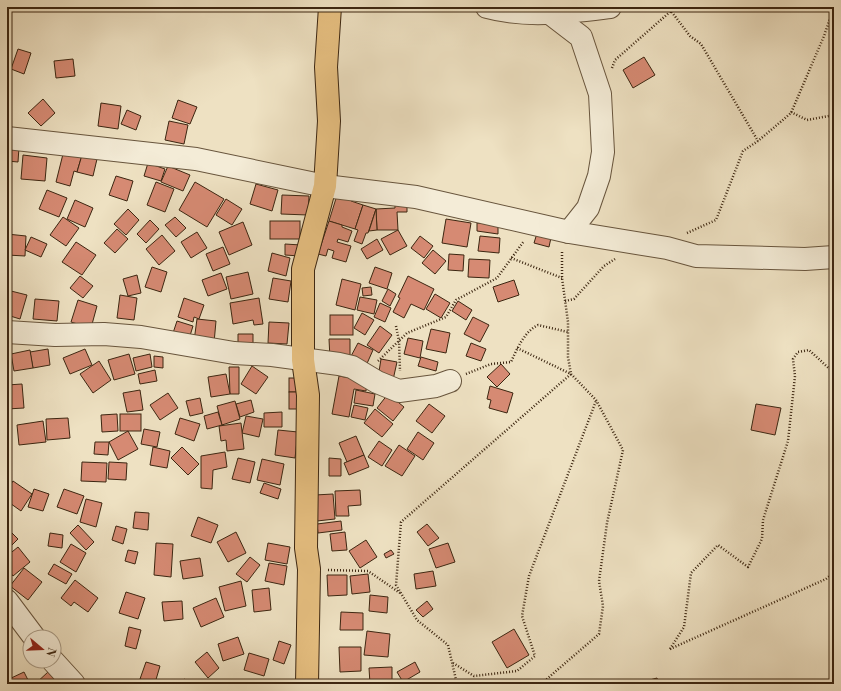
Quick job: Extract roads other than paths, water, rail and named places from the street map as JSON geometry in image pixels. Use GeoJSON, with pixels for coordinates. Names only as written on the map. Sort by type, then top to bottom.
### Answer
{"type":"FeatureCollection","features":[{"type":"Feature","properties":{"kind":"main road"},"geometry":{"type":"LineString","coordinates":[[307,684],[309,569],[306,548],[305,516],[308,395],[303,360],[303,269],[325,186],[329,121],[326,66],[330,7]]}},
{"type":"Feature","properties":{"kind":"street"},"geometry":{"type":"LineString","coordinates":[[486,7],[497,10],[551,14],[610,7]]}},
{"type":"Feature","properties":{"kind":"street"},"geometry":{"type":"LineString","coordinates":[[551,14],[581,37],[600,94],[603,152],[599,176],[588,208],[565,231]]}},
{"type":"Feature","properties":{"kind":"street"},"geometry":{"type":"LineString","coordinates":[[7,138],[196,159],[325,186],[416,197],[565,231],[667,248],[696,256],[805,259],[834,257]]}},
{"type":"Feature","properties":{"kind":"street"},"geometry":{"type":"LineString","coordinates":[[7,332],[55,335],[104,334],[141,337],[234,353],[272,355],[339,364],[352,367],[399,391],[436,386],[450,380]]}},
{"type":"Feature","properties":{"kind":"street"},"geometry":{"type":"LineString","coordinates":[[7,601],[28,629]]}},
{"type":"Feature","properties":{"kind":"street"},"geometry":{"type":"LineString","coordinates":[[60,669],[74,684]]}}]}
